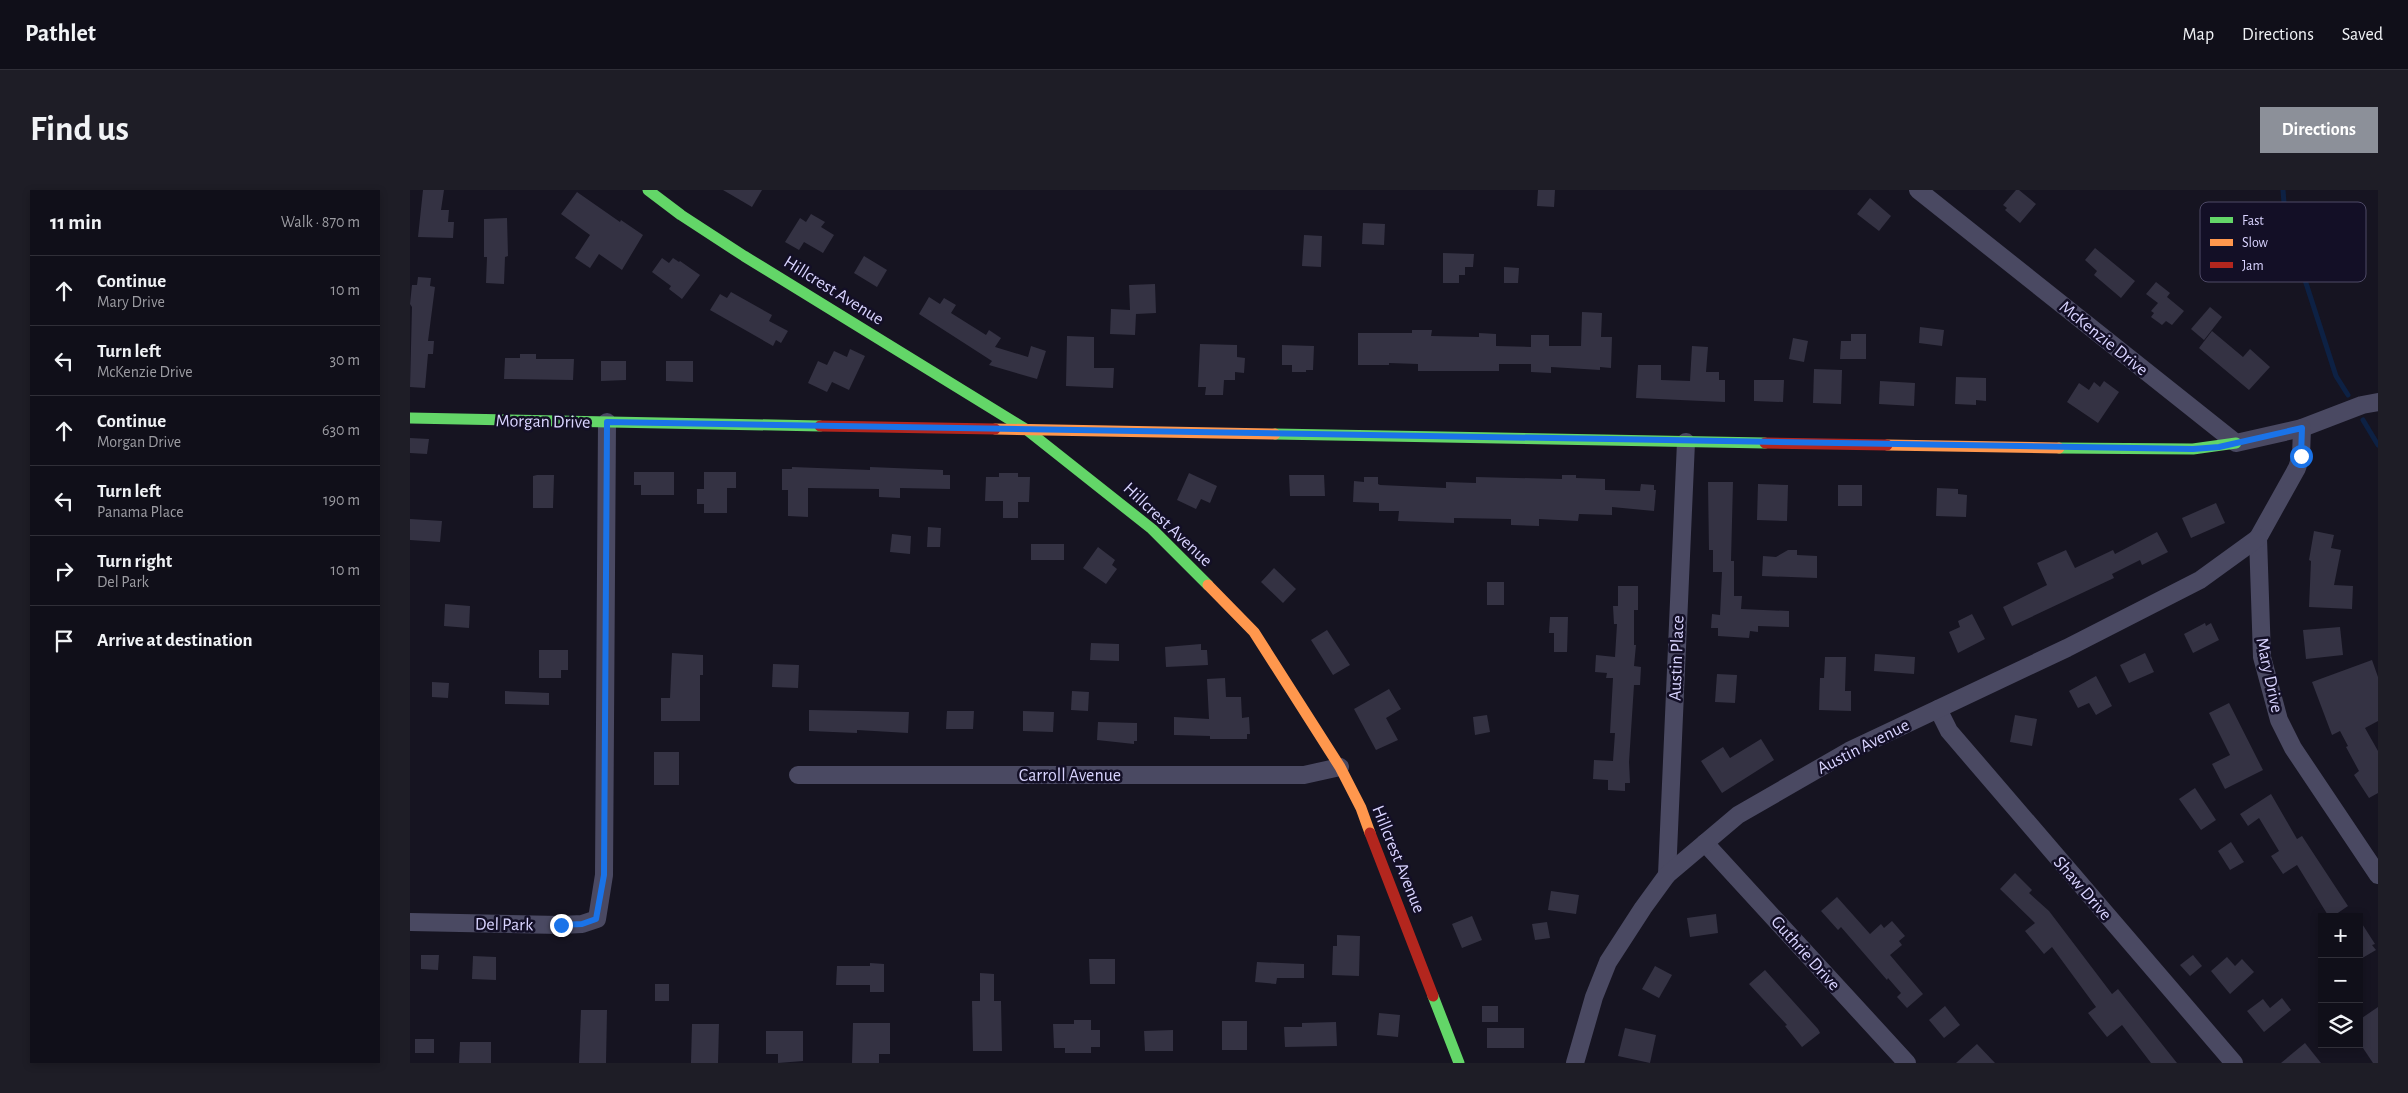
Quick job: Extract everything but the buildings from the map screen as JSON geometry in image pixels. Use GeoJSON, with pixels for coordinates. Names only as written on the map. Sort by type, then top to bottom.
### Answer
{"type":"FeatureCollection","features":[{"type":"Feature","properties":{"kind":"street","name":"Hillcrest Avenue"},"geometry":{"type":"LineString","coordinates":[[648,190],[681,215],[744,256],[1027,430],[1084,473],[1152,529],[1254,632],[1340,767],[1381,856],[1459,1063]]}},
{"type":"Feature","properties":{"kind":"street","name":"McKenzie Drive"},"geometry":{"type":"LineString","coordinates":[[1918,190],[2236,443]]}},
{"type":"Feature","properties":{"kind":"street"},"geometry":{"type":"LineString","coordinates":[[2236,443],[2302,428],[2362,405],[2378,402]]}},
{"type":"Feature","properties":{"kind":"street","name":"Morgan Drive"},"geometry":{"type":"LineString","coordinates":[[410,418],[1686,442],[2193,449],[2236,443]]}},
{"type":"Feature","properties":{"kind":"street","name":"Del Park"},"geometry":{"type":"LineString","coordinates":[[410,922],[561,925],[582,924],[596,919],[604,875],[607,422]]}},
{"type":"Feature","properties":{"kind":"street"},"geometry":{"type":"LineString","coordinates":[[2258,538],[2297,468],[2303,443],[2302,428]]}},
{"type":"Feature","properties":{"kind":"street","name":"Austin Place"},"geometry":{"type":"LineString","coordinates":[[1667,875],[1686,442]]}},
{"type":"Feature","properties":{"kind":"street","name":"Austin Avenue"},"geometry":{"type":"LineString","coordinates":[[1575,1063],[1594,997],[1608,962],[1667,875],[1738,815],[1794,781],[1850,751],[2067,648],[2200,580],[2258,538]]}},
{"type":"Feature","properties":{"kind":"street","name":"Mary Drive"},"geometry":{"type":"LineString","coordinates":[[2258,538],[2261,570],[2259,625],[2262,657],[2279,720],[2293,748],[2378,875]]}},
{"type":"Feature","properties":{"kind":"street","name":"Shaw Drive"},"geometry":{"type":"LineString","coordinates":[[1938,709],[1949,731],[2234,1063]]}},
{"type":"Feature","properties":{"kind":"street","name":"Carroll Avenue"},"geometry":{"type":"LineString","coordinates":[[798,775],[1304,775],[1340,767]]}},
{"type":"Feature","properties":{"kind":"street","name":"Guthrie Drive"},"geometry":{"type":"LineString","coordinates":[[1706,842],[1908,1063]]}},
{"type":"Feature","properties":{"kind":"waterway"},"geometry":{"type":"LineString","coordinates":[[2283,190],[2284,202]]}},
{"type":"Feature","properties":{"kind":"waterway"},"geometry":{"type":"LineString","coordinates":[[2306,282],[2336,376],[2348,395]]}},
{"type":"Feature","properties":{"kind":"waterway"},"geometry":{"type":"LineString","coordinates":[[2363,420],[2378,445]]}},
{"type":"Feature","properties":{"kind":"traffic: fast"},"geometry":{"type":"LineString","coordinates":[[648,190],[681,215],[744,256],[1027,430],[1152,529],[1208,585]]}},
{"type":"Feature","properties":{"kind":"traffic: fast"},"geometry":{"type":"LineString","coordinates":[[410,418],[820,426]]}},
{"type":"Feature","properties":{"kind":"traffic: fast"},"geometry":{"type":"LineString","coordinates":[[1275,434],[1765,443]]}},
{"type":"Feature","properties":{"kind":"traffic: fast"},"geometry":{"type":"LineString","coordinates":[[2059,448],[2193,449],[2236,443]]}},
{"type":"Feature","properties":{"kind":"traffic: fast"},"geometry":{"type":"LineString","coordinates":[[1433,996],[1459,1063]]}},
{"type":"Feature","properties":{"kind":"traffic: slow"},"geometry":{"type":"LineString","coordinates":[[995,429],[1275,434]]}},
{"type":"Feature","properties":{"kind":"traffic: slow"},"geometry":{"type":"LineString","coordinates":[[1887,445],[2059,448]]}},
{"type":"Feature","properties":{"kind":"traffic: slow"},"geometry":{"type":"LineString","coordinates":[[1208,585],[1254,632],[1340,767],[1361,808],[1370,833]]}},
{"type":"Feature","properties":{"kind":"traffic: jam"},"geometry":{"type":"LineString","coordinates":[[820,426],[995,429]]}},
{"type":"Feature","properties":{"kind":"traffic: jam"},"geometry":{"type":"LineString","coordinates":[[1765,443],[1887,445]]}},
{"type":"Feature","properties":{"kind":"traffic: jam"},"geometry":{"type":"LineString","coordinates":[[1370,833],[1433,996]]}},
{"type":"Feature","properties":{"kind":"route"},"geometry":{"type":"LineString","coordinates":[[561,925],[582,924],[596,919],[604,875],[603,753],[607,422],[1686,442],[2193,449],[2219,447],[2302,428],[2303,443],[2301,456]]}}]}
